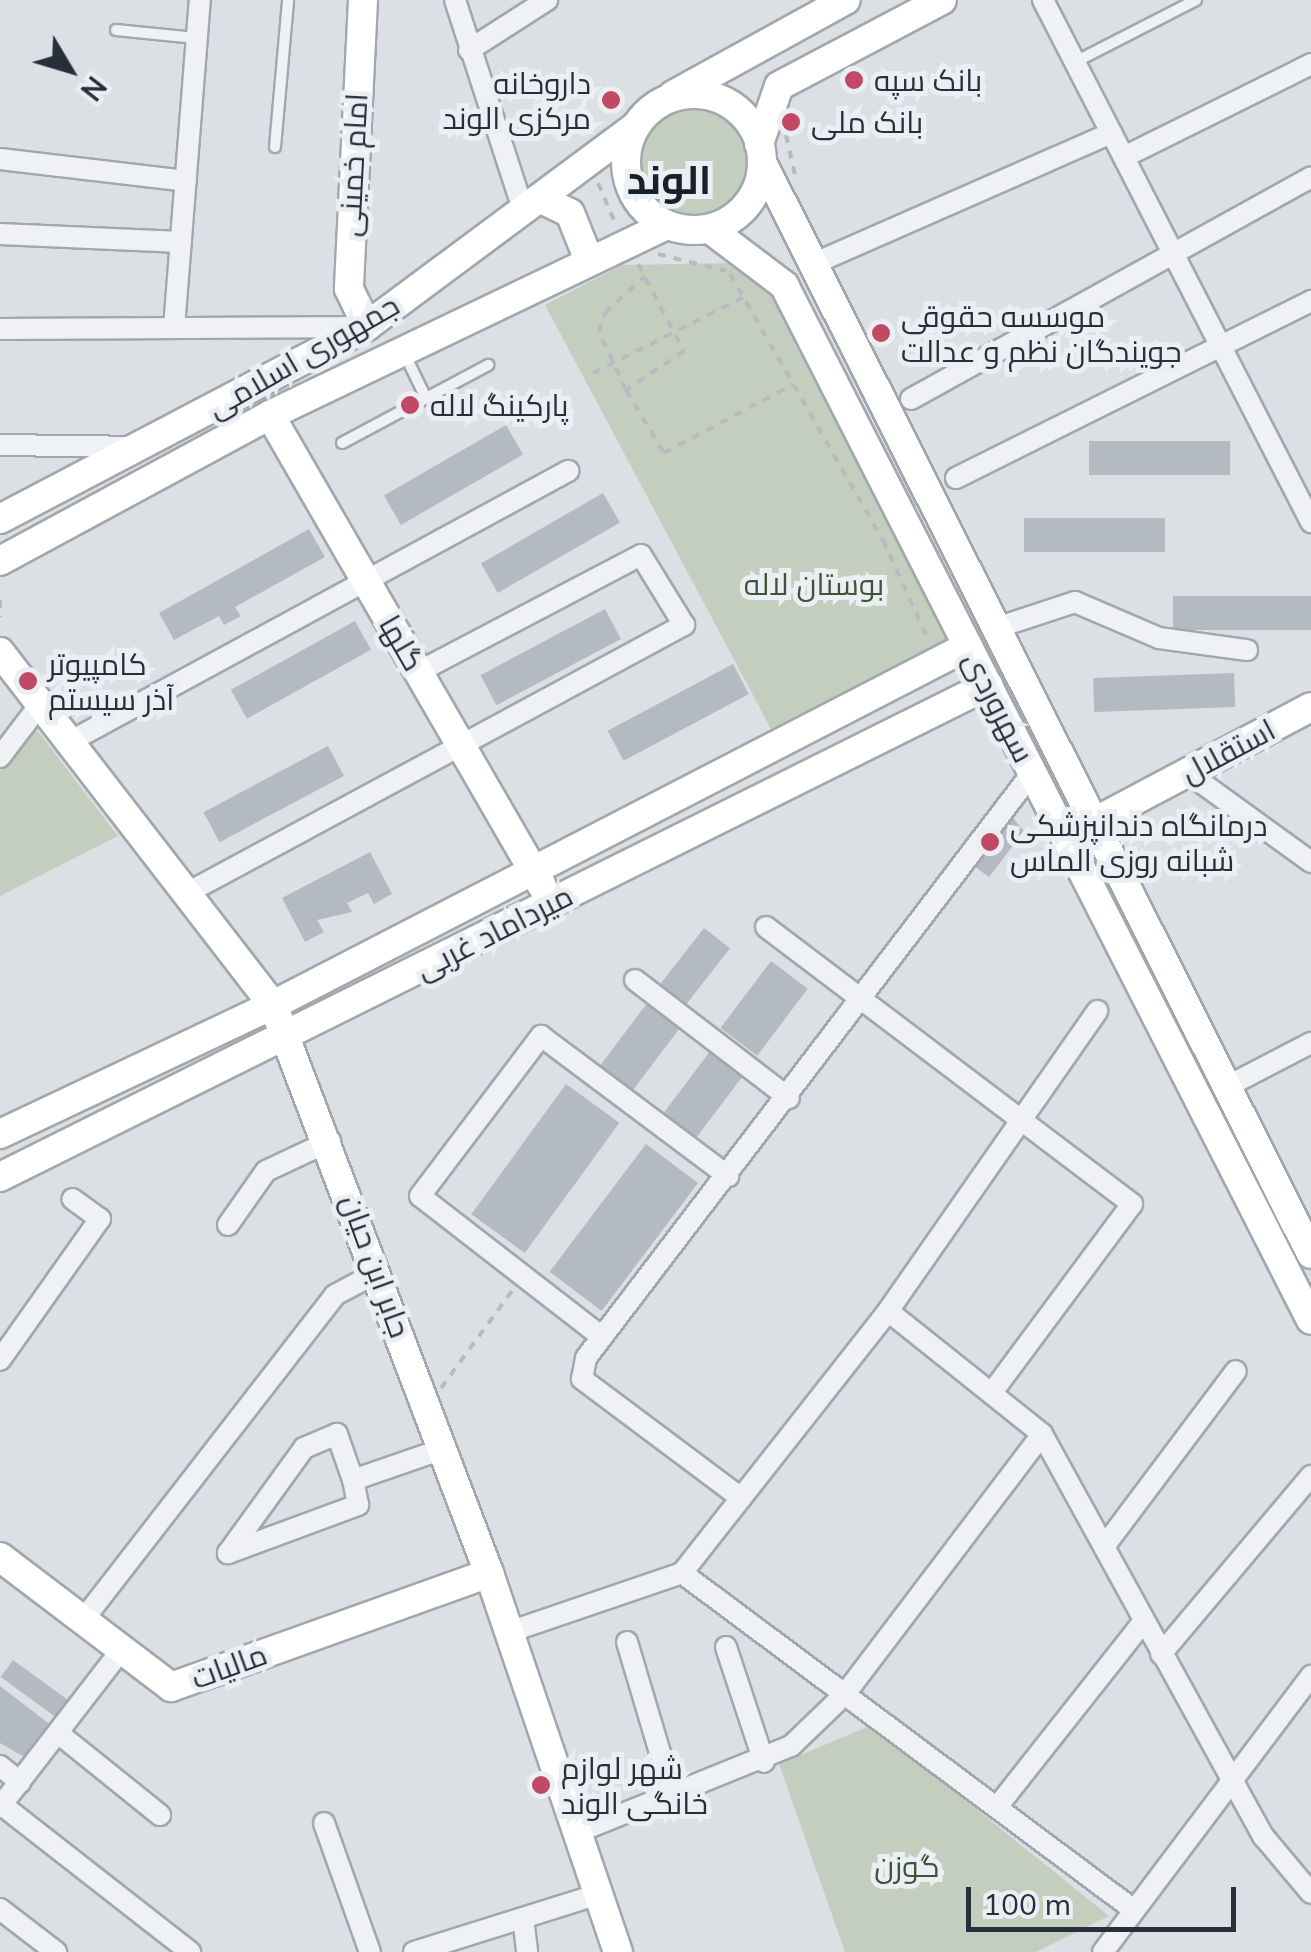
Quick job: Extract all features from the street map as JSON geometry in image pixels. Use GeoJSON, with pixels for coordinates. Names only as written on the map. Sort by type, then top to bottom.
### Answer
{"type":"FeatureCollection","features":[{"type":"Feature","properties":{"kind":"street"},"geometry":{"type":"LineString","coordinates":[[174,328],[200,0]]}},
{"type":"Feature","properties":{"kind":"street","name":"امام خمینی"},"geometry":{"type":"LineString","coordinates":[[363,0],[348,289],[367,326]]}},
{"type":"Feature","properties":{"kind":"street"},"geometry":{"type":"LineString","coordinates":[[455,0],[469,50],[532,206],[570,213],[588,258]]}},
{"type":"Feature","properties":{"kind":"street"},"geometry":{"type":"LineString","coordinates":[[469,50],[547,0]]}},
{"type":"Feature","properties":{"kind":"street"},"geometry":{"type":"LineString","coordinates":[[846,0],[720,62],[662,102],[635,127],[626,151],[633,194],[666,225],[710,229],[744,208],[779,86],[942,0]]}},
{"type":"Feature","properties":{"kind":"street"},"geometry":{"type":"LineString","coordinates":[[1044,0],[1308,510]]}},
{"type":"Feature","properties":{"kind":"street"},"geometry":{"type":"LineString","coordinates":[[1124,157],[1311,64]]}},
{"type":"Feature","properties":{"kind":"street"},"geometry":{"type":"LineString","coordinates":[[662,102],[719,99],[760,153]]}},
{"type":"Feature","properties":{"kind":"street","name":"جمهوری اسلامی"},"geometry":{"type":"LineString","coordinates":[[0,518],[367,326],[635,127]]}},
{"type":"Feature","properties":{"kind":"street"},"geometry":{"type":"LineString","coordinates":[[813,264],[1112,132]]}},
{"type":"Feature","properties":{"kind":"street","name":"سهروردی"},"geometry":{"type":"LineString","coordinates":[[760,153],[999,627],[1092,823],[1308,1243]]}},
{"type":"Feature","properties":{"kind":"street"},"geometry":{"type":"LineString","coordinates":[[0,160],[186,182]]}},
{"type":"Feature","properties":{"kind":"street"},"geometry":{"type":"LineString","coordinates":[[911,399],[1172,250],[1311,178]]}},
{"type":"Feature","properties":{"kind":"street","name":"جمهوری اسلامی"},"geometry":{"type":"LineString","coordinates":[[0,561],[270,415],[624,240],[666,225]]}},
{"type":"Feature","properties":{"kind":"street","name":"سهروردی"},"geometry":{"type":"LineString","coordinates":[[710,229],[746,248],[784,285],[1311,1320]]}},
{"type":"Feature","properties":{"kind":"street"},"geometry":{"type":"LineString","coordinates":[[0,234],[181,242]]}},
{"type":"Feature","properties":{"kind":"street"},"geometry":{"type":"LineString","coordinates":[[956,478],[1311,301]]}},
{"type":"Feature","properties":{"kind":"street"},"geometry":{"type":"LineString","coordinates":[[0,330],[367,326]]}},
{"type":"Feature","properties":{"kind":"street","name":"گلها"},"geometry":{"type":"LineString","coordinates":[[270,415],[551,903]]}},
{"type":"Feature","properties":{"kind":"street"},"geometry":{"type":"LineString","coordinates":[[869,452],[900,437]]}},
{"type":"Feature","properties":{"kind":"street"},"geometry":{"type":"LineString","coordinates":[[0,445],[137,447]]}},
{"type":"Feature","properties":{"kind":"street"},"geometry":{"type":"LineString","coordinates":[[71,741],[363,576],[568,471]]}},
{"type":"Feature","properties":{"kind":"street"},"geometry":{"type":"LineString","coordinates":[[187,893],[684,625],[641,555],[418,672]]}},
{"type":"Feature","properties":{"kind":"street"},"geometry":{"type":"LineString","coordinates":[[999,627],[1075,602],[1159,638],[1247,650]]}},
{"type":"Feature","properties":{"kind":"street","name":"میرداماد غربی"},"geometry":{"type":"LineString","coordinates":[[0,1134],[273,1005],[968,646]]}},
{"type":"Feature","properties":{"kind":"street","name":"جابر ابن حیان"},"geometry":{"type":"LineString","coordinates":[[0,652],[273,1005],[330,1141],[444,1449],[618,1952]]}},
{"type":"Feature","properties":{"kind":"street","name":"میرداماد غربی"},"geometry":{"type":"LineString","coordinates":[[0,1177],[988,685]]}},
{"type":"Feature","properties":{"kind":"street"},"geometry":{"type":"LineString","coordinates":[[0,757],[41,703]]}},
{"type":"Feature","properties":{"kind":"street","name":"استقلال"},"geometry":{"type":"LineString","coordinates":[[1092,823],[1311,707]]}},
{"type":"Feature","properties":{"kind":"street"},"geometry":{"type":"LineString","coordinates":[[741,1498],[582,1379],[602,1337],[862,1003],[1032,772]]}},
{"type":"Feature","properties":{"kind":"street"},"geometry":{"type":"LineString","coordinates":[[1188,772],[1310,860]]}},
{"type":"Feature","properties":{"kind":"street"},"geometry":{"type":"LineString","coordinates":[[766,927],[1132,1204],[993,1391]]}},
{"type":"Feature","properties":{"kind":"street"},"geometry":{"type":"LineString","coordinates":[[635,980],[788,1098]]}},
{"type":"Feature","properties":{"kind":"street"},"geometry":{"type":"LineString","coordinates":[[509,1632],[682,1573],[888,1311],[1024,1122],[1097,1011]]}},
{"type":"Feature","properties":{"kind":"street"},"geometry":{"type":"LineString","coordinates":[[602,1337],[420,1196],[540,1036],[728,1176]]}},
{"type":"Feature","properties":{"kind":"street"},"geometry":{"type":"LineString","coordinates":[[1226,1087],[1311,1042]]}},
{"type":"Feature","properties":{"kind":"street"},"geometry":{"type":"LineString","coordinates":[[228,1225],[266,1171],[330,1141]]}},
{"type":"Feature","properties":{"kind":"street"},"geometry":{"type":"LineString","coordinates":[[0,1360],[100,1219],[72,1199]]}},
{"type":"Feature","properties":{"kind":"street"},"geometry":{"type":"LineString","coordinates":[[83,1620],[335,1296],[378,1272]]}},
{"type":"Feature","properties":{"kind":"street"},"geometry":{"type":"LineString","coordinates":[[888,1311],[993,1391],[1042,1434],[1106,1544],[1143,1622],[1231,1780],[1311,1893]]}},
{"type":"Feature","properties":{"kind":"street"},"geometry":{"type":"LineString","coordinates":[[1106,1544],[1236,1371]]}},
{"type":"Feature","properties":{"kind":"street"},"geometry":{"type":"LineString","coordinates":[[337,1434],[353,1480],[358,1505],[228,1553],[304,1448],[337,1434]]}},
{"type":"Feature","properties":{"kind":"street"},"geometry":{"type":"LineString","coordinates":[[578,1832],[764,1762],[845,1694],[1042,1434]]}},
{"type":"Feature","properties":{"kind":"street"},"geometry":{"type":"LineString","coordinates":[[353,1480],[444,1449]]}},
{"type":"Feature","properties":{"kind":"street"},"geometry":{"type":"LineString","coordinates":[[1161,1654],[1311,1476]]}},
{"type":"Feature","properties":{"kind":"street","name":"مالیات"},"geometry":{"type":"LineString","coordinates":[[0,1556],[120,1652],[171,1687],[489,1573]]}},
{"type":"Feature","properties":{"kind":"street"},"geometry":{"type":"LineString","coordinates":[[682,1573],[1134,1910]]}},
{"type":"Feature","properties":{"kind":"street"},"geometry":{"type":"LineString","coordinates":[[996,1807],[1143,1622]]}},
{"type":"Feature","properties":{"kind":"street"},"geometry":{"type":"LineString","coordinates":[[626,1642],[674,1796]]}},
{"type":"Feature","properties":{"kind":"street"},"geometry":{"type":"LineString","coordinates":[[726,1647],[764,1762]]}},
{"type":"Feature","properties":{"kind":"street"},"geometry":{"type":"LineString","coordinates":[[120,1652],[1,1806],[190,1952]]}},
{"type":"Feature","properties":{"kind":"street"},"geometry":{"type":"LineString","coordinates":[[1103,1952],[1311,1676]]}},
{"type":"Feature","properties":{"kind":"street"},"geometry":{"type":"LineString","coordinates":[[58,1733],[160,1815]]}},
{"type":"Feature","properties":{"kind":"street"},"geometry":{"type":"LineString","coordinates":[[0,1766],[20,1782]]}},
{"type":"Feature","properties":{"kind":"street"},"geometry":{"type":"LineString","coordinates":[[324,1823],[370,1952]]}},
{"type":"Feature","properties":{"kind":"street"},"geometry":{"type":"LineString","coordinates":[[414,1952],[441,1948],[598,1894]]}},
{"type":"Feature","properties":{"kind":"street"},"geometry":{"type":"LineString","coordinates":[[0,1908],[56,1952]]}},
{"type":"Feature","properties":{"kind":"street"},"geometry":{"type":"LineString","coordinates":[[522,1918],[527,1952]]}},
{"type":"Feature","properties":{"kind":"lane"},"geometry":{"type":"LineString","coordinates":[[275,147],[288,0]]}},
{"type":"Feature","properties":{"kind":"lane"},"geometry":{"type":"LineString","coordinates":[[1076,62],[1196,0]]}},
{"type":"Feature","properties":{"kind":"lane"},"geometry":{"type":"LineString","coordinates":[[116,30],[197,38]]}},
{"type":"Feature","properties":{"kind":"lane"},"geometry":{"type":"LineString","coordinates":[[402,350],[426,398]]}},
{"type":"Feature","properties":{"kind":"lane"},"geometry":{"type":"LineString","coordinates":[[342,443],[488,364]]}},
{"type":"Feature","properties":{"kind":"path"},"geometry":{"type":"LineString","coordinates":[[783,204],[797,186],[785,129]]}},
{"type":"Feature","properties":{"kind":"path"},"geometry":{"type":"LineString","coordinates":[[588,163],[624,240]]}},
{"type":"Feature","properties":{"kind":"path"},"geometry":{"type":"LineString","coordinates":[[729,272],[746,248]]}},
{"type":"Feature","properties":{"kind":"path"},"geometry":{"type":"LineString","coordinates":[[626,390],[684,351],[634,256],[729,272],[794,384],[934,653]]}},
{"type":"Feature","properties":{"kind":"path"},"geometry":{"type":"LineString","coordinates":[[645,276],[604,313],[598,332],[608,366],[664,453],[794,384]]}},
{"type":"Feature","properties":{"kind":"path"},"geometry":{"type":"LineString","coordinates":[[593,373],[744,297]]}},
{"type":"Feature","properties":{"kind":"path"},"geometry":{"type":"LineString","coordinates":[[0,600],[0,617]]}},
{"type":"Feature","properties":{"kind":"path"},"geometry":{"type":"LineString","coordinates":[[428,1407],[506,1294],[530,1282]]}},
{"type":"Feature","properties":{"kind":"green space"},"geometry":{"type":"Polygon","coordinates":[[[693,96],[719,101],[741,115],[755,137],[760,163],[755,189],[741,211],[719,225],[693,230],[667,225],[645,211],[631,189],[626,163],[631,137],[645,115],[667,101],[693,96]]]}},
{"type":"Feature","properties":{"kind":"green space","name":"بوستان لاله"},"geometry":{"type":"Polygon","coordinates":[[[736,263],[771,295],[961,632],[771,729],[545,305],[622,265],[736,263]]]}},
{"type":"Feature","properties":{"kind":"green space"},"geometry":{"type":"Polygon","coordinates":[[[34,726],[118,836],[0,896],[0,771],[34,726]]]}},
{"type":"Feature","properties":{"kind":"green space","name":"گوزن"},"geometry":{"type":"Polygon","coordinates":[[[872,1725],[1109,1916],[1036,1952],[845,1952],[779,1764],[872,1725]]]}},
{"type":"Feature","properties":{"kind":"building"},"geometry":{"type":"Polygon","coordinates":[[[506,425],[523,454],[401,525],[384,495],[506,425]]]}},
{"type":"Feature","properties":{"kind":"building"},"geometry":{"type":"Polygon","coordinates":[[[1089,441],[1230,441],[1230,475],[1089,475],[1089,441]]]}},
{"type":"Feature","properties":{"kind":"building"},"geometry":{"type":"Polygon","coordinates":[[[603,493],[620,522],[498,593],[481,564],[603,493]]]}},
{"type":"Feature","properties":{"kind":"building"},"geometry":{"type":"Polygon","coordinates":[[[1024,518],[1165,518],[1165,552],[1024,552],[1024,518]]]}},
{"type":"Feature","properties":{"kind":"building"},"geometry":{"type":"Polygon","coordinates":[[[309,529],[325,557],[235,607],[241,616],[224,625],[219,616],[174,640],[159,613],[309,529]]]}},
{"type":"Feature","properties":{"kind":"building"},"geometry":{"type":"Polygon","coordinates":[[[1173,596],[1311,596],[1311,630],[1173,630],[1173,596]]]}},
{"type":"Feature","properties":{"kind":"building"},"geometry":{"type":"Polygon","coordinates":[[[605,609],[621,639],[496,705],[481,675],[605,609]]]}},
{"type":"Feature","properties":{"kind":"building"},"geometry":{"type":"Polygon","coordinates":[[[355,621],[371,650],[247,719],[231,690],[355,621]]]}},
{"type":"Feature","properties":{"kind":"building"},"geometry":{"type":"Polygon","coordinates":[[[733,664],[749,694],[624,761],[608,731],[733,664]]]}},
{"type":"Feature","properties":{"kind":"building"},"geometry":{"type":"Polygon","coordinates":[[[1234,673],[1235,707],[1094,712],[1093,678],[1234,673]]]}},
{"type":"Feature","properties":{"kind":"building"},"geometry":{"type":"Polygon","coordinates":[[[328,746],[344,776],[219,842],[204,812],[328,746]]]}},
{"type":"Feature","properties":{"kind":"building","name":"درمانگاه دندان‍‍پزشکی شبانه روزی الماس"},"geometry":{"type":"Polygon","coordinates":[[[999,801],[1024,831],[989,877],[956,853],[999,801]]]}},
{"type":"Feature","properties":{"kind":"building"},"geometry":{"type":"Polygon","coordinates":[[[370,852],[392,894],[374,904],[368,893],[347,903],[352,912],[317,920],[324,932],[305,942],[282,898],[370,852]]]}},
{"type":"Feature","properties":{"kind":"building"},"geometry":{"type":"Polygon","coordinates":[[[704,928],[730,948],[686,1005],[660,985],[704,928]]]}},
{"type":"Feature","properties":{"kind":"building"},"geometry":{"type":"Polygon","coordinates":[[[771,961],[808,989],[757,1056],[720,1028],[771,961]]]}},
{"type":"Feature","properties":{"kind":"building"},"geometry":{"type":"Polygon","coordinates":[[[648,1002],[681,1027],[628,1097],[595,1072],[648,1002]]]}},
{"type":"Feature","properties":{"kind":"building"},"geometry":{"type":"Polygon","coordinates":[[[711,1050],[744,1075],[691,1144],[659,1119],[711,1050]]]}},
{"type":"Feature","properties":{"kind":"building"},"geometry":{"type":"Polygon","coordinates":[[[566,1084],[619,1123],[525,1253],[471,1214],[566,1084]]]}},
{"type":"Feature","properties":{"kind":"building"},"geometry":{"type":"Polygon","coordinates":[[[646,1144],[698,1183],[602,1311],[550,1272],[646,1144]]]}},
{"type":"Feature","properties":{"kind":"building"},"geometry":{"type":"Polygon","coordinates":[[[13,1660],[70,1702],[58,1719],[1,1677],[13,1660]]]}},
{"type":"Feature","properties":{"kind":"building"},"geometry":{"type":"Polygon","coordinates":[[[0,1686],[52,1726],[24,1757],[0,1743],[0,1686]]]}},
{"type":"Feature","properties":{"kind":"place","name":"بانک سپه"},"geometry":{"type":"Point","coordinates":[854,80]}},
{"type":"Feature","properties":{"kind":"place","name":"داروخانه مرکزی الوند"},"geometry":{"type":"Point","coordinates":[611,100]}},
{"type":"Feature","properties":{"kind":"place","name":"بانک ملی"},"geometry":{"type":"Point","coordinates":[791,122]}},
{"type":"Feature","properties":{"kind":"place","name":"موسسه حقوقی جویندگان نظم و عدالت"},"geometry":{"type":"Point","coordinates":[881,333]}},
{"type":"Feature","properties":{"kind":"place","name":"پارکینگ لاله"},"geometry":{"type":"Point","coordinates":[410,405]}},
{"type":"Feature","properties":{"kind":"place","name":"کامپیوتر آذر سیستم"},"geometry":{"type":"Point","coordinates":[28,681]}},
{"type":"Feature","properties":{"kind":"place","name":"درمانگاه دندان‍‍پزشکی شبانه روزی الماس"},"geometry":{"type":"Point","coordinates":[990,842]}},
{"type":"Feature","properties":{"kind":"place","name":"شهر لوازم خانگی الوند"},"geometry":{"type":"Point","coordinates":[541,1785]}},
{"type":"Feature","properties":{"kind":"district","name":"الوند"},"geometry":{"type":"Point","coordinates":[669,179]}}]}
